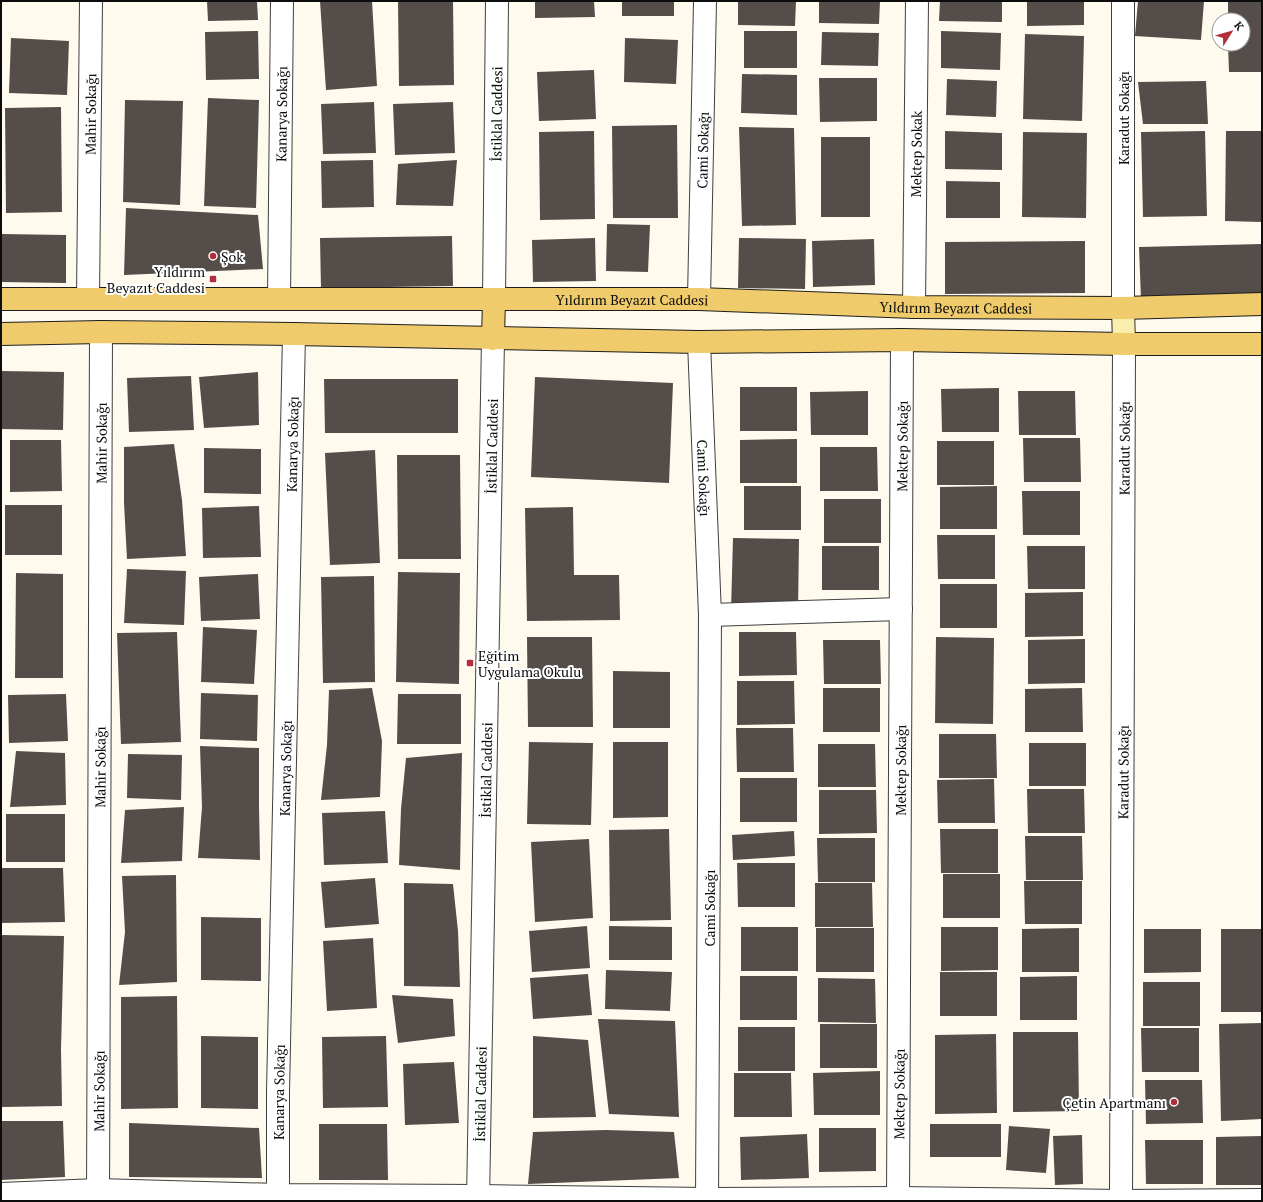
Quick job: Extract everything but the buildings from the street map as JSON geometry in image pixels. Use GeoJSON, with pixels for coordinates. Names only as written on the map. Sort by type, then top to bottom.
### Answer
{"type":"FeatureCollection","features":[{"type":"Feature","properties":{"kind":"main road","name":"Yıldırım Beyazıt Caddesi"},"geometry":{"type":"LineString","coordinates":[[1,299],[699,299],[914,307],[1123,308],[1262,304]]}},
{"type":"Feature","properties":{"kind":"main road"},"geometry":{"type":"LineString","coordinates":[[493,339],[494,299]]}},
{"type":"Feature","properties":{"kind":"main road"},"geometry":{"type":"LineString","coordinates":[[1123,308],[1124,344]]}},
{"type":"Feature","properties":{"kind":"main road"},"geometry":{"type":"LineString","coordinates":[[1,334],[101,332],[294,334],[699,342],[902,340],[1124,344],[1262,344]]}},
{"type":"Feature","properties":{"kind":"street","name":"Mahir Sokağı"},"geometry":{"type":"LineString","coordinates":[[88,299],[91,1]]}},
{"type":"Feature","properties":{"kind":"street","name":"Kanarya Sokağı"},"geometry":{"type":"LineString","coordinates":[[279,299],[282,1]]}},
{"type":"Feature","properties":{"kind":"street","name":"İstiklal Caddesi"},"geometry":{"type":"LineString","coordinates":[[494,299],[497,1]]}},
{"type":"Feature","properties":{"kind":"street","name":"Cami Sokağı"},"geometry":{"type":"LineString","coordinates":[[699,299],[705,1]]}},
{"type":"Feature","properties":{"kind":"street","name":"Mektep Sokak"},"geometry":{"type":"LineString","coordinates":[[914,307],[917,1]]}},
{"type":"Feature","properties":{"kind":"street","name":"Karadut Sokağı"},"geometry":{"type":"LineString","coordinates":[[1123,1],[1123,308]]}},
{"type":"Feature","properties":{"kind":"street","name":"Mahir Sokağı"},"geometry":{"type":"LineString","coordinates":[[98,1196],[101,332]]}},
{"type":"Feature","properties":{"kind":"street","name":"Kanarya Sokağı"},"geometry":{"type":"LineString","coordinates":[[278,1198],[278,1084],[294,334]]}},
{"type":"Feature","properties":{"kind":"street","name":"İstiklal Caddesi"},"geometry":{"type":"LineString","coordinates":[[478,1198],[493,339]]}},
{"type":"Feature","properties":{"kind":"street","name":"Mektep Sokağı"},"geometry":{"type":"LineString","coordinates":[[898,1200],[902,340]]}},
{"type":"Feature","properties":{"kind":"street","name":"Cami Sokağı"},"geometry":{"type":"LineString","coordinates":[[699,342],[710,615],[708,1200]]}},
{"type":"Feature","properties":{"kind":"street","name":"Karadut Sokağı"},"geometry":{"type":"LineString","coordinates":[[1121,1201],[1124,344]]}},
{"type":"Feature","properties":{"kind":"street"},"geometry":{"type":"LineString","coordinates":[[710,615],[901,609]]}},
{"type":"Feature","properties":{"kind":"street"},"geometry":{"type":"LineString","coordinates":[[1,1194],[278,1198],[1121,1201],[1262,1200]]}},
{"type":"Feature","properties":{"kind":"place","name":"Şok"},"geometry":{"type":"Point","coordinates":[213,256]}},
{"type":"Feature","properties":{"kind":"place","name":"Yıldırım Beyazıt Caddesi"},"geometry":{"type":"Point","coordinates":[213,279]}},
{"type":"Feature","properties":{"kind":"place","name":"Eğitim Uygulama Okulu"},"geometry":{"type":"Point","coordinates":[470,663]}},
{"type":"Feature","properties":{"kind":"place","name":"Çetin Apartmanı"},"geometry":{"type":"Point","coordinates":[1174,1102]}}]}
